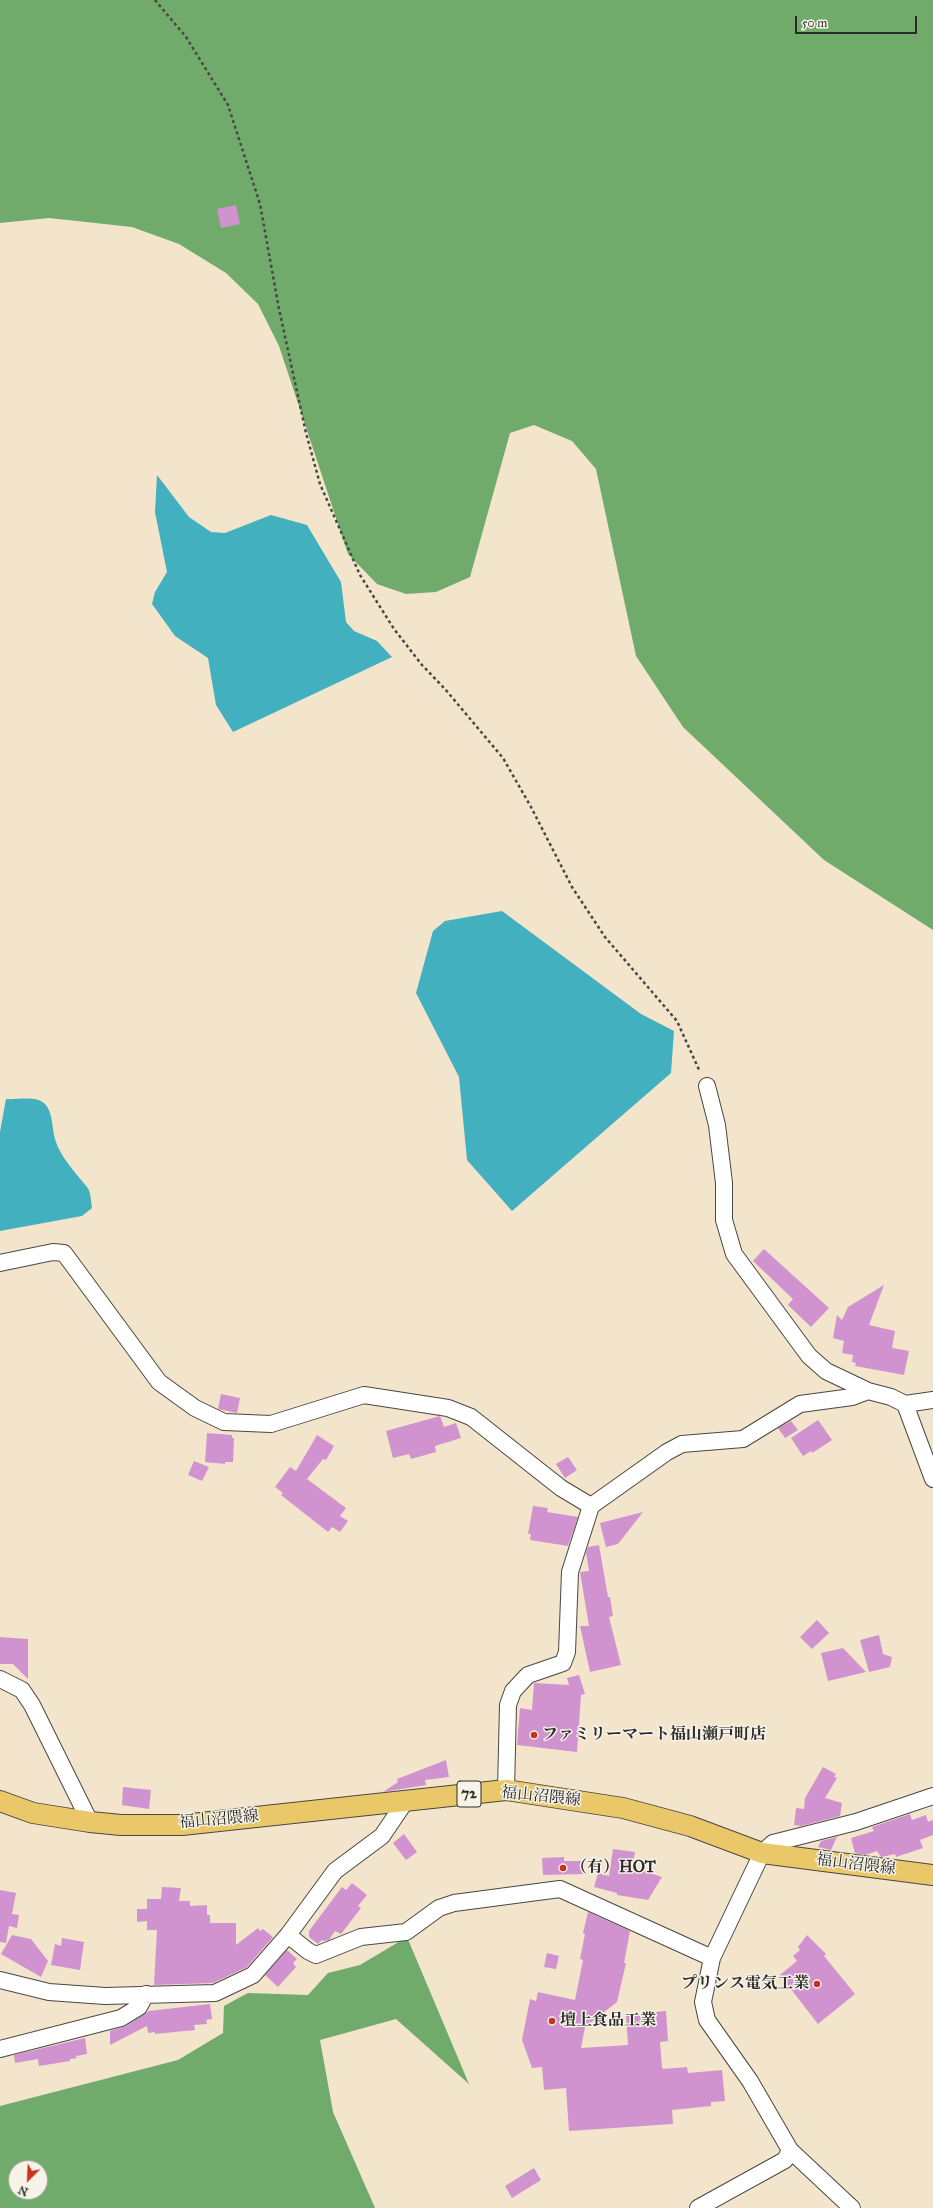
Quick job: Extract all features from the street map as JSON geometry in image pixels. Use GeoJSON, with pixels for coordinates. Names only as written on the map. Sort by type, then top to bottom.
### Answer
{"type":"FeatureCollection","features":[{"type":"Feature","properties":{"kind":"main road","name":"福山沼隈線"},"geometry":{"type":"LineString","coordinates":[[0,1801],[34,1813],[90,1822],[121,1825],[182,1825],[506,1790],[623,1808],[690,1826],[762,1853],[933,1875]]}},
{"type":"Feature","properties":{"kind":"street"},"geometry":{"type":"LineString","coordinates":[[707,1086],[717,1125],[724,1182],[724,1220],[734,1254],[809,1356],[826,1371],[868,1391],[891,1397],[905,1404],[933,1400]]}},
{"type":"Feature","properties":{"kind":"street"},"geometry":{"type":"LineString","coordinates":[[0,1263],[53,1252],[64,1253],[159,1382],[195,1408],[224,1422],[271,1424],[364,1395],[448,1408],[470,1417],[561,1488],[591,1506]]}},
{"type":"Feature","properties":{"kind":"street"},"geometry":{"type":"LineString","coordinates":[[506,1790],[508,1705],[513,1692],[528,1675],[563,1663],[567,1652],[570,1572],[591,1506],[667,1452],[682,1444],[743,1439],[800,1404],[852,1397],[868,1391]]}},
{"type":"Feature","properties":{"kind":"street"},"geometry":{"type":"LineString","coordinates":[[905,1404],[933,1479]]}},
{"type":"Feature","properties":{"kind":"street"},"geometry":{"type":"LineString","coordinates":[[0,1679],[22,1690],[32,1706],[90,1822]]}},
{"type":"Feature","properties":{"kind":"street"},"geometry":{"type":"LineString","coordinates":[[852,2208],[790,2150],[750,2081],[707,2020],[703,2002],[712,1958],[762,1853],[773,1843],[856,1822],[933,1796]]}},
{"type":"Feature","properties":{"kind":"street"},"geometry":{"type":"LineString","coordinates":[[1,1985],[48,1992],[105,1996],[215,1993],[253,1976],[288,1935],[335,1871],[382,1836],[405,1802]]}},
{"type":"Feature","properties":{"kind":"street"},"geometry":{"type":"LineString","coordinates":[[288,1935],[308,1951],[316,1955],[361,1937],[406,1932],[440,1908],[454,1903],[560,1889],[712,1958]]}},
{"type":"Feature","properties":{"kind":"street"},"geometry":{"type":"LineString","coordinates":[[0,2048],[121,2018],[139,2007],[146,1994]]}},
{"type":"Feature","properties":{"kind":"street"},"geometry":{"type":"LineString","coordinates":[[698,2208],[785,2160],[790,2150]]}},
{"type":"Feature","properties":{"kind":"path"},"geometry":{"type":"LineString","coordinates":[[155,0],[186,38],[228,105],[260,204],[282,324],[306,433],[320,484],[360,575],[394,629],[422,665],[445,688],[503,758],[531,807],[572,887],[605,937],[677,1021],[707,1086]]}},
{"type":"Feature","properties":{"kind":"green space"},"geometry":{"type":"Polygon","coordinates":[[[0,0],[933,0],[933,930],[824,860],[683,727],[636,656],[596,469],[572,441],[534,425],[510,433],[470,577],[436,592],[406,594],[377,584],[348,554],[279,346],[258,304],[226,273],[179,244],[132,227],[49,218],[0,223],[0,0]]]}},
{"type":"Feature","properties":{"kind":"green space"},"geometry":{"type":"Polygon","coordinates":[[[407,1937],[469,2084],[396,2019],[320,2040],[333,2112],[375,2208],[0,2208],[0,2106],[178,2060],[223,2033],[224,2006],[248,1993],[308,1995],[328,1973],[360,1965],[407,1937]]]}},
{"type":"Feature","properties":{"kind":"water"},"geometry":{"type":"Polygon","coordinates":[[[157,475],[189,517],[211,532],[225,533],[271,515],[307,525],[341,582],[346,622],[354,631],[377,641],[392,657],[233,732],[216,705],[208,658],[175,636],[152,604],[155,592],[167,572],[155,512],[157,475]]]}},
{"type":"Feature","properties":{"kind":"water"},"geometry":{"type":"Polygon","coordinates":[[[502,911],[641,1014],[674,1031],[671,1073],[512,1211],[467,1160],[459,1077],[416,993],[433,931],[445,921],[502,911]]]}},
{"type":"Feature","properties":{"kind":"water"},"geometry":{"type":"Polygon","coordinates":[[[27,1098],[41,1101],[48,1107],[57,1146],[87,1187],[91,1197],[92,1208],[82,1216],[0,1231],[0,1132],[6,1099],[27,1098]]]}},
{"type":"Feature","properties":{"kind":"building"},"geometry":{"type":"Polygon","coordinates":[[[236,205],[240,224],[221,228],[217,209],[236,205]]]}},
{"type":"Feature","properties":{"kind":"building"},"geometry":{"type":"Polygon","coordinates":[[[764,1249],[829,1308],[811,1327],[788,1305],[793,1299],[753,1261],[764,1249]]]}},
{"type":"Feature","properties":{"kind":"building"},"geometry":{"type":"Polygon","coordinates":[[[884,1285],[869,1325],[895,1331],[892,1348],[909,1351],[904,1375],[855,1366],[856,1363],[852,1362],[853,1355],[842,1353],[844,1341],[833,1338],[837,1315],[842,1320],[848,1307],[884,1285]]]}},
{"type":"Feature","properties":{"kind":"building"},"geometry":{"type":"Polygon","coordinates":[[[221,1394],[240,1398],[237,1413],[218,1409],[221,1394]]]}},
{"type":"Feature","properties":{"kind":"building"},"geometry":{"type":"Polygon","coordinates":[[[440,1416],[444,1427],[456,1423],[461,1438],[435,1446],[436,1452],[411,1459],[409,1454],[393,1458],[386,1431],[440,1416]]]}},
{"type":"Feature","properties":{"kind":"building"},"geometry":{"type":"Polygon","coordinates":[[[818,1420],[832,1440],[812,1453],[811,1451],[803,1456],[791,1438],[818,1420]]]}},
{"type":"Feature","properties":{"kind":"building"},"geometry":{"type":"Polygon","coordinates":[[[791,1421],[798,1430],[785,1438],[778,1428],[791,1421]]]}},
{"type":"Feature","properties":{"kind":"building"},"geometry":{"type":"Polygon","coordinates":[[[207,1433],[232,1435],[232,1438],[234,1438],[233,1462],[225,1462],[225,1464],[205,1462],[207,1433]]]}},
{"type":"Feature","properties":{"kind":"building"},"geometry":{"type":"Polygon","coordinates":[[[317,1435],[334,1446],[326,1460],[323,1459],[307,1479],[346,1508],[340,1516],[348,1521],[340,1532],[332,1527],[328,1532],[281,1495],[283,1493],[275,1487],[290,1467],[296,1471],[317,1435]]]}},
{"type":"Feature","properties":{"kind":"building"},"geometry":{"type":"Polygon","coordinates":[[[568,1457],[577,1470],[565,1478],[556,1464],[568,1457]]]}},
{"type":"Feature","properties":{"kind":"building"},"geometry":{"type":"Polygon","coordinates":[[[194,1461],[209,1467],[202,1481],[188,1475],[194,1461]]]}},
{"type":"Feature","properties":{"kind":"building"},"geometry":{"type":"Polygon","coordinates":[[[533,1506],[548,1508],[547,1512],[578,1517],[568,1546],[530,1540],[531,1534],[528,1534],[533,1506]]]}},
{"type":"Feature","properties":{"kind":"building"},"geometry":{"type":"Polygon","coordinates":[[[643,1512],[618,1544],[606,1547],[600,1523],[643,1512]]]}},
{"type":"Feature","properties":{"kind":"building"},"geometry":{"type":"Polygon","coordinates":[[[599,1545],[608,1597],[610,1597],[613,1616],[609,1617],[621,1665],[590,1672],[580,1626],[589,1626],[580,1572],[589,1571],[586,1553],[588,1547],[599,1545]]]}},
{"type":"Feature","properties":{"kind":"building"},"geometry":{"type":"Polygon","coordinates":[[[817,1620],[829,1633],[812,1649],[800,1637],[817,1620]]]}},
{"type":"Feature","properties":{"kind":"building"},"geometry":{"type":"Polygon","coordinates":[[[879,1635],[883,1654],[892,1657],[890,1667],[869,1672],[860,1640],[879,1635]]]}},
{"type":"Feature","properties":{"kind":"building"},"geometry":{"type":"Polygon","coordinates":[[[0,1637],[28,1639],[28,1679],[13,1664],[0,1664],[0,1637]]]}},
{"type":"Feature","properties":{"kind":"building"},"geometry":{"type":"Polygon","coordinates":[[[843,1648],[866,1672],[828,1681],[821,1653],[843,1648]]]}},
{"type":"Feature","properties":{"kind":"building"},"geometry":{"type":"Polygon","coordinates":[[[579,1675],[585,1694],[581,1695],[577,1752],[517,1745],[520,1708],[532,1710],[534,1683],[569,1685],[567,1678],[579,1675]]]}},
{"type":"Feature","properties":{"kind":"building"},"geometry":{"type":"Polygon","coordinates":[[[446,1760],[449,1777],[425,1780],[426,1785],[383,1792],[398,1782],[397,1779],[446,1760]]]}},
{"type":"Feature","properties":{"kind":"building"},"geometry":{"type":"Polygon","coordinates":[[[823,1767],[836,1774],[834,1777],[837,1778],[825,1798],[842,1803],[840,1816],[801,1826],[794,1825],[796,1808],[804,1809],[805,1798],[823,1767]]]}},
{"type":"Feature","properties":{"kind":"building"},"geometry":{"type":"Polygon","coordinates":[[[123,1787],[151,1790],[149,1809],[122,1805],[123,1787]]]}},
{"type":"Feature","properties":{"kind":"building"},"geometry":{"type":"Polygon","coordinates":[[[910,1814],[912,1820],[926,1815],[928,1822],[933,1820],[933,1835],[920,1840],[923,1848],[896,1857],[895,1854],[881,1857],[877,1851],[865,1855],[855,1853],[851,1838],[874,1831],[872,1827],[910,1814]]]}},
{"type":"Feature","properties":{"kind":"building"},"geometry":{"type":"Polygon","coordinates":[[[404,1834],[417,1852],[406,1860],[393,1843],[404,1834]]]}},
{"type":"Feature","properties":{"kind":"building"},"geometry":{"type":"Polygon","coordinates":[[[837,1837],[831,1850],[818,1847],[821,1841],[837,1837]]]}},
{"type":"Feature","properties":{"kind":"building"},"geometry":{"type":"Polygon","coordinates":[[[613,1849],[635,1852],[632,1867],[662,1877],[648,1900],[617,1895],[617,1893],[594,1887],[598,1873],[609,1876],[613,1849]]]}},
{"type":"Feature","properties":{"kind":"building","name":"（有）HOT"},"geometry":{"type":"Polygon","coordinates":[[[564,1857],[564,1861],[584,1861],[584,1874],[543,1875],[542,1858],[564,1857]]]}},
{"type":"Feature","properties":{"kind":"building"},"geometry":{"type":"Polygon","coordinates":[[[352,1883],[367,1895],[358,1906],[361,1908],[341,1934],[335,1931],[329,1940],[322,1940],[318,1944],[309,1937],[309,1931],[342,1887],[346,1890],[352,1883]]]}},
{"type":"Feature","properties":{"kind":"building"},"geometry":{"type":"Polygon","coordinates":[[[162,1887],[181,1888],[179,1901],[190,1901],[190,1906],[207,1905],[207,1915],[210,1915],[210,1923],[236,1923],[236,1945],[258,1928],[260,1931],[263,1929],[273,1937],[247,1967],[213,1983],[154,1985],[157,1930],[147,1930],[147,1921],[137,1922],[137,1909],[147,1909],[147,1899],[161,1899],[162,1887]]]}},
{"type":"Feature","properties":{"kind":"building"},"geometry":{"type":"Polygon","coordinates":[[[0,1890],[16,1893],[12,1914],[19,1915],[17,1928],[9,1926],[6,1943],[0,1942],[0,1890]]]}},
{"type":"Feature","properties":{"kind":"building"},"geometry":{"type":"Polygon","coordinates":[[[588,1912],[630,1931],[624,1963],[626,1963],[617,2002],[585,2027],[581,2048],[628,2045],[626,2015],[666,2011],[668,2041],[660,2042],[663,2069],[687,2067],[688,2073],[722,2070],[725,2101],[711,2102],[711,2106],[672,2110],[673,2124],[569,2131],[566,2088],[544,2090],[542,2067],[532,2068],[522,2040],[530,1999],[536,2001],[538,1992],[575,2000],[583,1960],[580,1959],[585,1934],[583,1933],[588,1912]]]}},
{"type":"Feature","properties":{"kind":"building"},"geometry":{"type":"Polygon","coordinates":[[[12,1935],[31,1939],[48,1961],[41,1977],[1,1954],[12,1935]]]}},
{"type":"Feature","properties":{"kind":"building","name":"プリンス電気工業"},"geometry":{"type":"Polygon","coordinates":[[[807,1935],[826,1954],[824,1956],[855,1994],[818,2024],[780,1975],[797,1961],[793,1956],[800,1950],[798,1947],[807,1935]]]}},
{"type":"Feature","properties":{"kind":"building"},"geometry":{"type":"Polygon","coordinates":[[[62,1938],[84,1942],[80,1970],[51,1965],[55,1944],[61,1946],[62,1938]]]}},
{"type":"Feature","properties":{"kind":"building"},"geometry":{"type":"Polygon","coordinates":[[[287,1950],[297,1959],[293,1963],[296,1967],[278,1987],[265,1975],[287,1950]]]}},
{"type":"Feature","properties":{"kind":"building"},"geometry":{"type":"Polygon","coordinates":[[[547,1953],[559,1956],[556,1969],[544,1967],[547,1953]]]}},
{"type":"Feature","properties":{"kind":"building"},"geometry":{"type":"Polygon","coordinates":[[[210,2004],[212,2019],[206,2020],[207,2024],[194,2025],[195,2030],[155,2034],[155,2032],[148,2033],[147,2026],[110,2045],[110,2031],[126,2026],[149,2011],[210,2004]]]}},
{"type":"Feature","properties":{"kind":"building"},"geometry":{"type":"Polygon","coordinates":[[[85,2038],[87,2054],[76,2056],[77,2058],[70,2059],[70,2061],[39,2066],[38,2059],[15,2063],[14,2055],[85,2038]]]}},
{"type":"Feature","properties":{"kind":"building"},"geometry":{"type":"Polygon","coordinates":[[[534,2168],[541,2180],[512,2198],[505,2186],[534,2168]]]}},
{"type":"Feature","properties":{"kind":"place","name":"ファミリーマート福山瀬戸町店"},"geometry":{"type":"Point","coordinates":[534,1735]}},
{"type":"Feature","properties":{"kind":"place","name":"（有）HOT"},"geometry":{"type":"Point","coordinates":[563,1868]}},
{"type":"Feature","properties":{"kind":"place","name":"プリンス電気工業"},"geometry":{"type":"Point","coordinates":[817,1984]}},
{"type":"Feature","properties":{"kind":"place","name":"壇上食品工業"},"geometry":{"type":"Point","coordinates":[552,2021]}}]}
